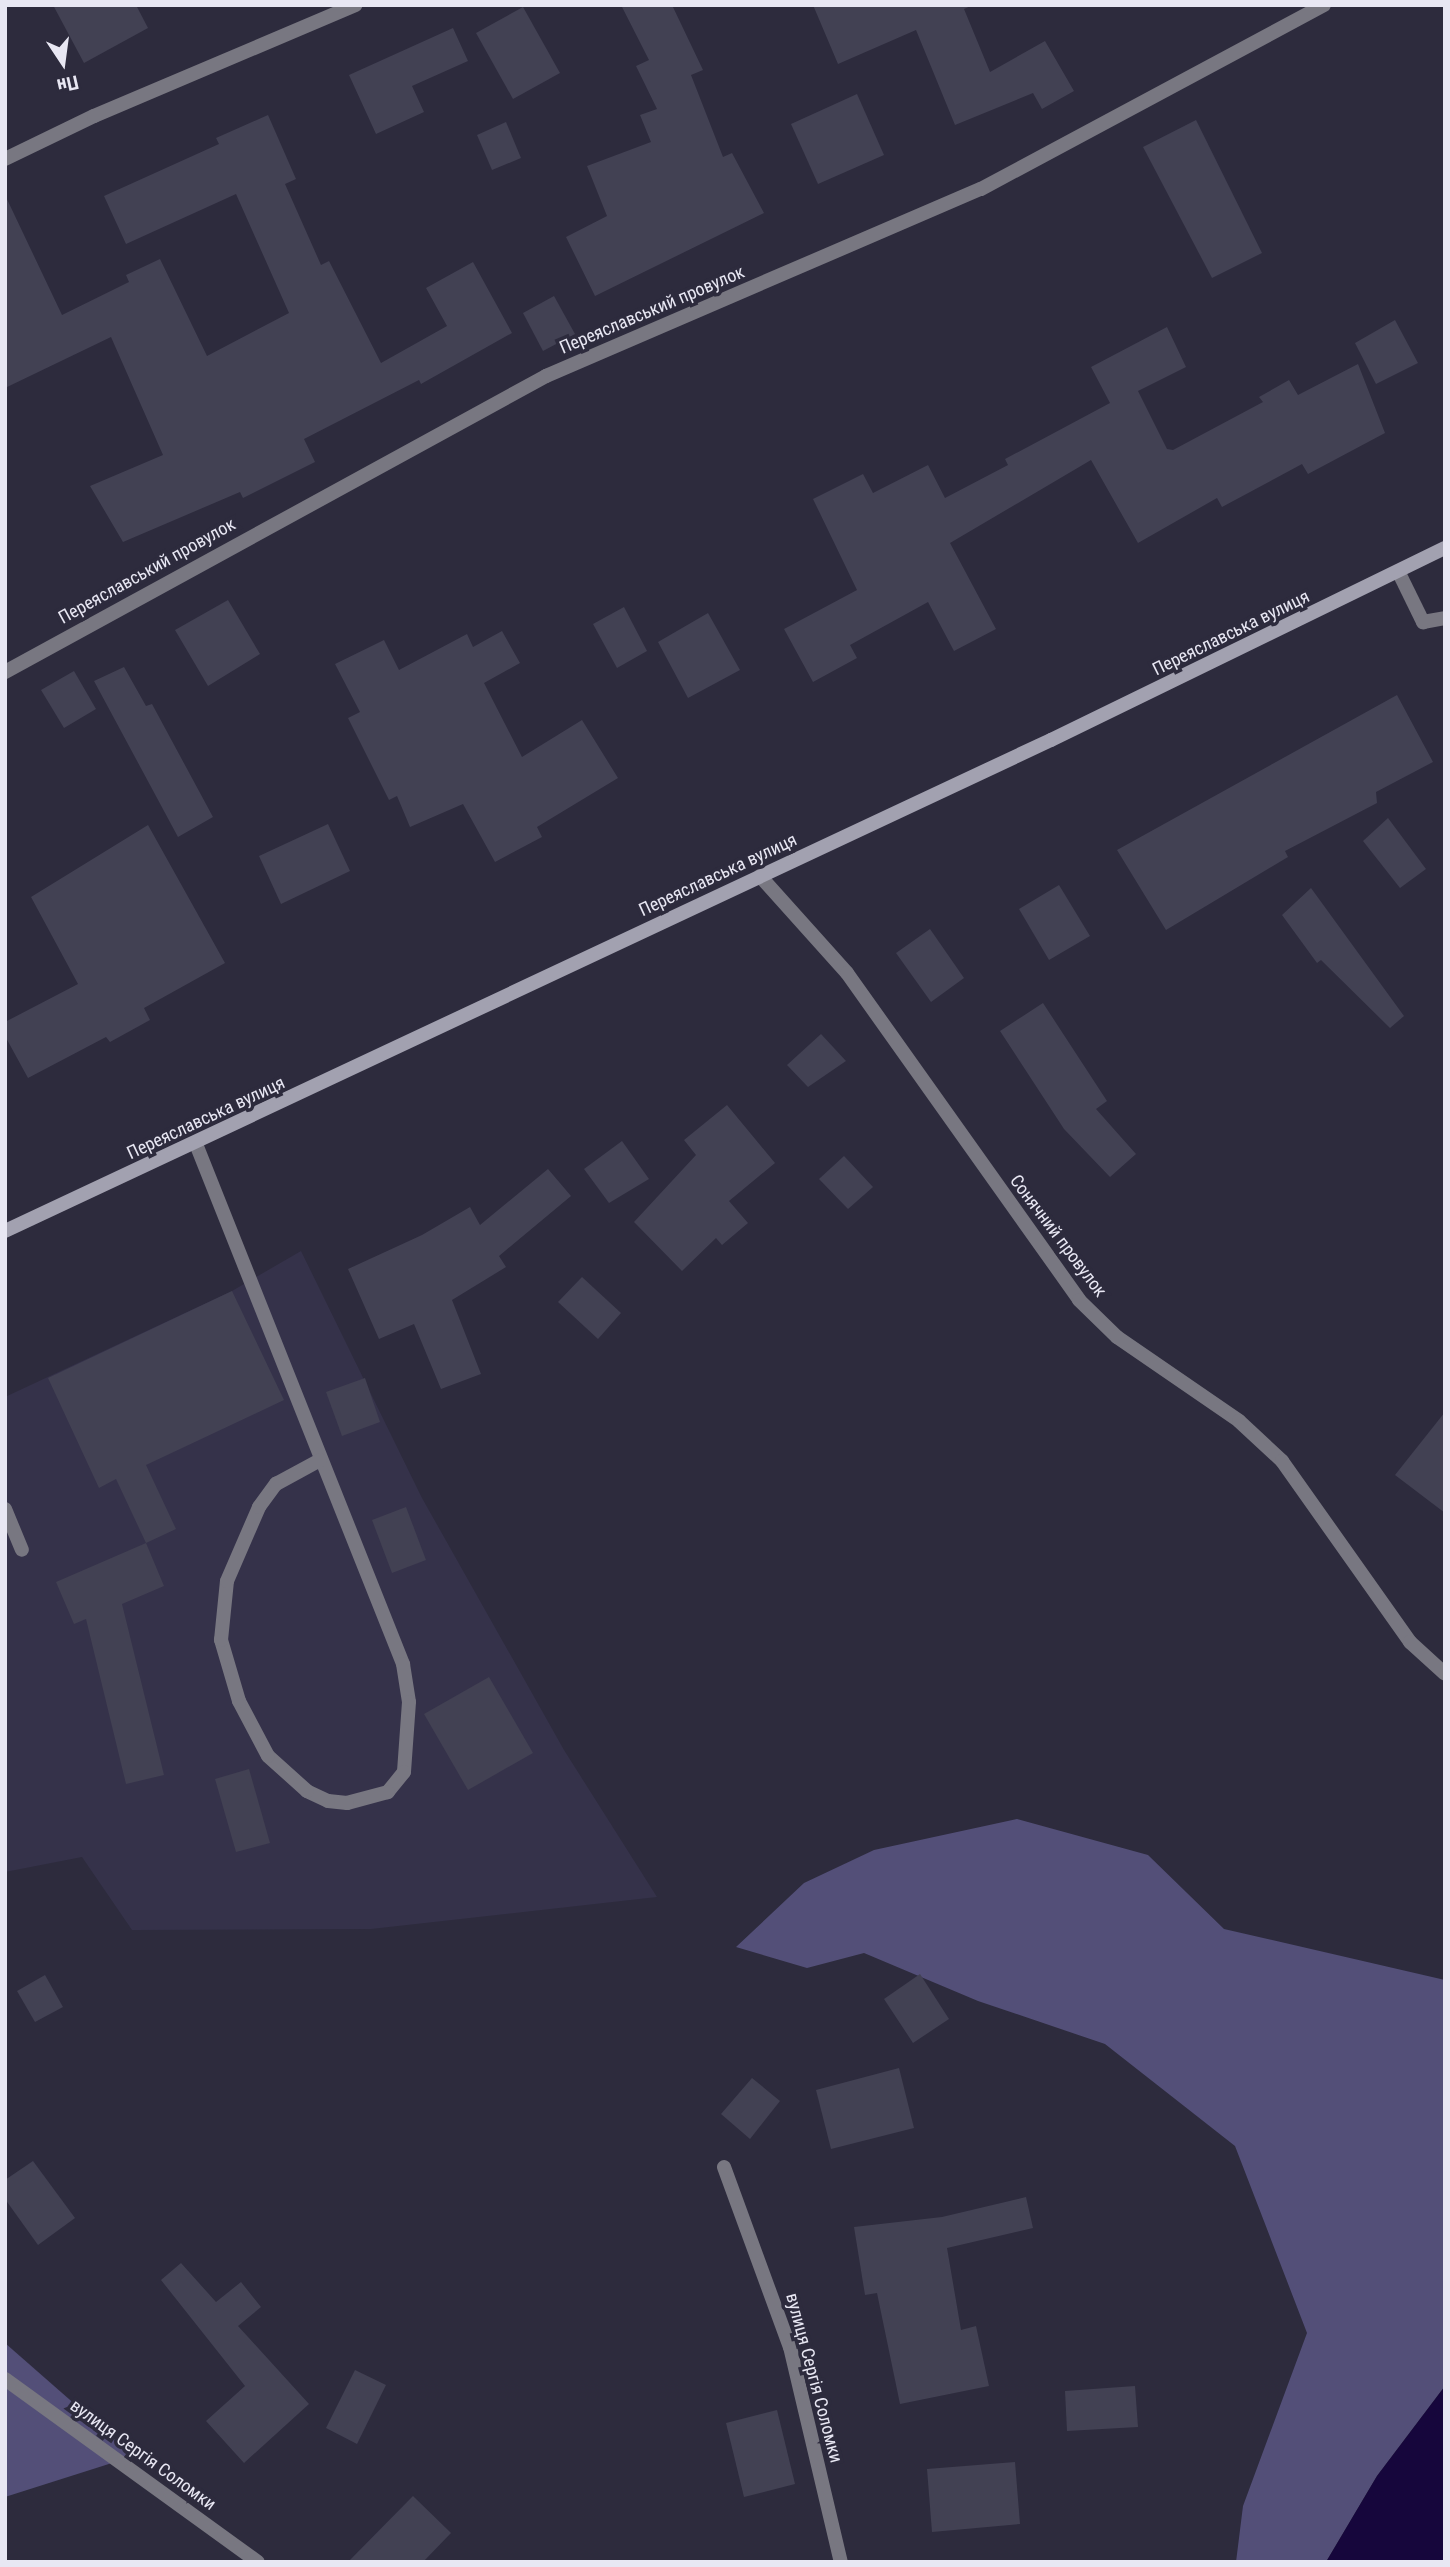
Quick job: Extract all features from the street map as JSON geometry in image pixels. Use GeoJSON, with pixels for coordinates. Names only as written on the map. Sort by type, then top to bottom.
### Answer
{"type":"FeatureCollection","features":[{"type":"Feature","properties":{"kind":"main road","name":"Переяславська вулиця"},"geometry":{"type":"LineString","coordinates":[[5,1231],[196,1144],[1399,573],[1445,548]]}},
{"type":"Feature","properties":{"kind":"street"},"geometry":{"type":"LineString","coordinates":[[5,159],[94,116],[355,5]]}},
{"type":"Feature","properties":{"kind":"street","name":"Переяславський провулок"},"geometry":{"type":"LineString","coordinates":[[5,672],[546,376],[981,189],[1324,5]]}},
{"type":"Feature","properties":{"kind":"street"},"geometry":{"type":"LineString","coordinates":[[1399,573],[1423,622],[1445,618]]}},
{"type":"Feature","properties":{"kind":"street","name":"Сонячний провулок"},"geometry":{"type":"LineString","coordinates":[[760,876],[847,973],[1079,1300],[1117,1337],[1239,1421],[1268,1447],[1307,1492],[1410,1642],[1445,1674]]}},
{"type":"Feature","properties":{"kind":"street"},"geometry":{"type":"LineString","coordinates":[[196,1144],[320,1460],[397,1647],[408,1702],[408,1756],[401,1779],[381,1796],[347,1803],[328,1801],[307,1791],[268,1756],[239,1700],[221,1640],[228,1581],[259,1507],[276,1484],[320,1460]]}},
{"type":"Feature","properties":{"kind":"street"},"geometry":{"type":"LineString","coordinates":[[5,1509],[22,1550]]}},
{"type":"Feature","properties":{"kind":"street","name":"вулиця Сергія Соломки"},"geometry":{"type":"LineString","coordinates":[[724,2167],[790,2347],[841,2562]]}},
{"type":"Feature","properties":{"kind":"street","name":"вулиця Сергія Соломки"},"geometry":{"type":"LineString","coordinates":[[5,2379],[258,2562]]}},
{"type":"Feature","properties":{"kind":"shaded area"},"geometry":{"type":"Polygon","coordinates":[[[301,1251],[422,1498],[564,1750],[657,1897],[371,1929],[132,1930],[82,1857],[5,1872],[5,1397],[232,1291],[301,1251]]]}},
{"type":"Feature","properties":{"kind":"shaded area"},"geometry":{"type":"Polygon","coordinates":[[[1017,1819],[1148,1855],[1224,1929],[1445,1980],[1445,2386],[1377,2476],[1326,2562],[1236,2562],[1243,2506],[1307,2333],[1235,2146],[1105,2044],[978,2001],[864,1953],[807,1968],[736,1947],[804,1883],[874,1850],[1017,1819]]]}},
{"type":"Feature","properties":{"kind":"shaded area"},"geometry":{"type":"Polygon","coordinates":[[[5,2343],[134,2456],[5,2497],[5,2343]]]}},
{"type":"Feature","properties":{"kind":"shaded area"},"geometry":{"type":"Polygon","coordinates":[[[1445,2386],[1445,2562],[1326,2562],[1377,2476],[1445,2386]]]}},
{"type":"Feature","properties":{"kind":"building"},"geometry":{"type":"Polygon","coordinates":[[[53,5],[136,5],[148,28],[84,63],[53,5]]]}},
{"type":"Feature","properties":{"kind":"building"},"geometry":{"type":"Polygon","coordinates":[[[621,5],[672,5],[703,70],[691,75],[723,157],[732,153],[764,213],[595,296],[566,237],[607,216],[587,166],[651,142],[640,115],[657,109],[636,66],[649,60],[621,5]]]}},
{"type":"Feature","properties":{"kind":"building"},"geometry":{"type":"Polygon","coordinates":[[[813,5],[973,5],[964,9],[990,72],[1045,41],[1074,91],[1042,109],[1033,93],[955,125],[916,30],[838,64],[813,5]]]}},
{"type":"Feature","properties":{"kind":"building"},"geometry":{"type":"Polygon","coordinates":[[[523,7],[560,73],[513,99],[476,33],[523,7]]]}},
{"type":"Feature","properties":{"kind":"building"},"geometry":{"type":"Polygon","coordinates":[[[453,28],[468,61],[412,86],[424,112],[376,134],[349,75],[453,28]]]}},
{"type":"Feature","properties":{"kind":"building"},"geometry":{"type":"Polygon","coordinates":[[[857,94],[884,155],[818,184],[791,124],[857,94]]]}},
{"type":"Feature","properties":{"kind":"building"},"geometry":{"type":"Polygon","coordinates":[[[268,115],[296,179],[285,184],[321,265],[329,261],[381,363],[447,326],[426,288],[473,262],[512,333],[421,384],[419,380],[304,439],[315,462],[243,498],[240,492],[123,542],[90,486],[163,455],[111,337],[5,388],[5,195],[62,315],[129,282],[126,275],[160,259],[207,356],[289,313],[236,194],[126,244],[104,196],[219,144],[216,138],[268,115]]]}},
{"type":"Feature","properties":{"kind":"building"},"geometry":{"type":"Polygon","coordinates":[[[1196,120],[1262,253],[1212,278],[1143,147],[1196,120]]]}},
{"type":"Feature","properties":{"kind":"building"},"geometry":{"type":"Polygon","coordinates":[[[506,122],[521,158],[492,170],[477,135],[506,122]]]}},
{"type":"Feature","properties":{"kind":"building"},"geometry":{"type":"Polygon","coordinates":[[[554,296],[575,334],[543,351],[523,313],[554,296]]]}},
{"type":"Feature","properties":{"kind":"building"},"geometry":{"type":"Polygon","coordinates":[[[1395,320],[1418,363],[1376,384],[1355,343],[1395,320]]]}},
{"type":"Feature","properties":{"kind":"building"},"geometry":{"type":"Polygon","coordinates":[[[1167,327],[1186,367],[1138,391],[1167,449],[1173,450],[1263,402],[1259,397],[1289,380],[1298,395],[1358,364],[1385,433],[1308,474],[1302,464],[1222,507],[1217,498],[1138,543],[1091,460],[950,543],[996,629],[954,651],[928,602],[850,645],[857,658],[813,682],[784,629],[857,590],[813,499],[863,474],[873,493],[928,465],[945,498],[1008,465],[1005,459],[1110,403],[1091,367],[1167,327]]]}},
{"type":"Feature","properties":{"kind":"building"},"geometry":{"type":"Polygon","coordinates":[[[228,600],[260,654],[208,686],[175,630],[228,600]]]}},
{"type":"Feature","properties":{"kind":"building"},"geometry":{"type":"Polygon","coordinates":[[[624,607],[647,651],[617,668],[593,624],[624,607]]]}},
{"type":"Feature","properties":{"kind":"building"},"geometry":{"type":"Polygon","coordinates":[[[708,613],[740,670],[688,698],[658,642],[708,613]]]}},
{"type":"Feature","properties":{"kind":"building"},"geometry":{"type":"Polygon","coordinates":[[[502,631],[520,663],[484,683],[522,757],[582,720],[618,778],[537,827],[542,837],[495,862],[463,804],[410,827],[397,796],[389,800],[348,718],[360,712],[335,664],[384,640],[399,670],[467,634],[473,647],[502,631]]]}},
{"type":"Feature","properties":{"kind":"building"},"geometry":{"type":"Polygon","coordinates":[[[124,667],[146,706],[152,704],[213,817],[178,837],[94,681],[124,667]]]}},
{"type":"Feature","properties":{"kind":"building"},"geometry":{"type":"Polygon","coordinates":[[[74,671],[96,709],[64,728],[41,690],[74,671]]]}},
{"type":"Feature","properties":{"kind":"building"},"geometry":{"type":"Polygon","coordinates":[[[1397,695],[1433,762],[1376,792],[1377,803],[1285,851],[1288,857],[1166,930],[1117,850],[1397,695]]]}},
{"type":"Feature","properties":{"kind":"building"},"geometry":{"type":"Polygon","coordinates":[[[1388,818],[1426,869],[1400,888],[1363,841],[1388,818]]]}},
{"type":"Feature","properties":{"kind":"building"},"geometry":{"type":"Polygon","coordinates":[[[328,824],[350,871],[281,904],[259,856],[328,824]]]}},
{"type":"Feature","properties":{"kind":"building"},"geometry":{"type":"Polygon","coordinates":[[[148,825],[225,963],[144,1008],[150,1020],[110,1042],[106,1037],[28,1078],[5,1036],[5,1022],[78,984],[31,897],[148,825]]]}},
{"type":"Feature","properties":{"kind":"building"},"geometry":{"type":"Polygon","coordinates":[[[1059,885],[1090,936],[1049,960],[1019,909],[1059,885]]]}},
{"type":"Feature","properties":{"kind":"building"},"geometry":{"type":"Polygon","coordinates":[[[1311,888],[1404,1016],[1390,1028],[1321,960],[1317,963],[1282,915],[1311,888]]]}},
{"type":"Feature","properties":{"kind":"building"},"geometry":{"type":"Polygon","coordinates":[[[930,929],[964,978],[931,1002],[896,953],[930,929]]]}},
{"type":"Feature","properties":{"kind":"building"},"geometry":{"type":"Polygon","coordinates":[[[1043,1003],[1107,1101],[1096,1109],[1136,1154],[1110,1177],[1064,1129],[1000,1031],[1043,1003]]]}},
{"type":"Feature","properties":{"kind":"building"},"geometry":{"type":"Polygon","coordinates":[[[821,1034],[846,1061],[808,1087],[787,1065],[821,1034]]]}},
{"type":"Feature","properties":{"kind":"building"},"geometry":{"type":"Polygon","coordinates":[[[727,1105],[775,1163],[729,1201],[748,1223],[722,1245],[716,1238],[682,1271],[634,1222],[696,1155],[684,1140],[727,1105]]]}},
{"type":"Feature","properties":{"kind":"building"},"geometry":{"type":"Polygon","coordinates":[[[622,1141],[649,1179],[609,1203],[584,1169],[622,1141]]]}},
{"type":"Feature","properties":{"kind":"building"},"geometry":{"type":"Polygon","coordinates":[[[844,1156],[873,1187],[848,1209],[819,1179],[844,1156]]]}},
{"type":"Feature","properties":{"kind":"building"},"geometry":{"type":"Polygon","coordinates":[[[548,1169],[571,1196],[499,1256],[506,1267],[452,1300],[481,1374],[441,1389],[414,1324],[379,1339],[348,1269],[422,1235],[470,1207],[480,1225],[548,1169]]]}},
{"type":"Feature","properties":{"kind":"building"},"geometry":{"type":"Polygon","coordinates":[[[582,1277],[621,1313],[598,1339],[558,1302],[582,1277]]]}},
{"type":"Feature","properties":{"kind":"building"},"geometry":{"type":"Polygon","coordinates":[[[232,1291],[284,1400],[146,1465],[176,1529],[146,1543],[116,1479],[99,1488],[48,1378],[232,1291]]]}},
{"type":"Feature","properties":{"kind":"building"},"geometry":{"type":"Polygon","coordinates":[[[365,1378],[380,1422],[342,1436],[326,1392],[365,1378]]]}},
{"type":"Feature","properties":{"kind":"building"},"geometry":{"type":"Polygon","coordinates":[[[1445,1412],[1445,1513],[1395,1475],[1445,1412]]]}},
{"type":"Feature","properties":{"kind":"building"},"geometry":{"type":"Polygon","coordinates":[[[406,1507],[426,1560],[392,1573],[372,1520],[406,1507]]]}},
{"type":"Feature","properties":{"kind":"building"},"geometry":{"type":"Polygon","coordinates":[[[146,1543],[164,1586],[122,1604],[164,1775],[126,1784],[86,1619],[74,1624],[56,1582],[146,1543]]]}},
{"type":"Feature","properties":{"kind":"building"},"geometry":{"type":"Polygon","coordinates":[[[489,1677],[533,1753],[468,1790],[424,1714],[489,1677]]]}},
{"type":"Feature","properties":{"kind":"building"},"geometry":{"type":"Polygon","coordinates":[[[249,1769],[270,1843],[236,1852],[215,1779],[249,1769]]]}},
{"type":"Feature","properties":{"kind":"building"},"geometry":{"type":"Polygon","coordinates":[[[920,1974],[949,2019],[913,2043],[884,1999],[920,1974]]]}},
{"type":"Feature","properties":{"kind":"building"},"geometry":{"type":"Polygon","coordinates":[[[45,1975],[63,2007],[35,2022],[17,1991],[45,1975]]]}},
{"type":"Feature","properties":{"kind":"building"},"geometry":{"type":"Polygon","coordinates":[[[899,2068],[914,2128],[831,2149],[816,2090],[899,2068]]]}},
{"type":"Feature","properties":{"kind":"building"},"geometry":{"type":"Polygon","coordinates":[[[752,2078],[780,2101],[750,2139],[721,2114],[752,2078]]]}},
{"type":"Feature","properties":{"kind":"building"},"geometry":{"type":"Polygon","coordinates":[[[33,2161],[75,2218],[38,2245],[5,2199],[5,2180],[33,2161]]]}},
{"type":"Feature","properties":{"kind":"building"},"geometry":{"type":"Polygon","coordinates":[[[1026,2197],[1033,2228],[947,2248],[961,2330],[976,2326],[989,2386],[900,2404],[877,2293],[865,2295],[854,2227],[942,2217],[1026,2197]]]}},
{"type":"Feature","properties":{"kind":"building"},"geometry":{"type":"Polygon","coordinates":[[[181,2263],[216,2302],[241,2282],[261,2307],[238,2326],[309,2404],[244,2463],[206,2421],[245,2386],[161,2280],[181,2263]]]}},
{"type":"Feature","properties":{"kind":"building"},"geometry":{"type":"Polygon","coordinates":[[[355,2370],[386,2385],[357,2444],[326,2428],[355,2370]]]}},
{"type":"Feature","properties":{"kind":"building"},"geometry":{"type":"Polygon","coordinates":[[[1135,2386],[1138,2427],[1067,2431],[1065,2391],[1135,2386]]]}},
{"type":"Feature","properties":{"kind":"building"},"geometry":{"type":"Polygon","coordinates":[[[777,2410],[795,2484],[744,2497],[726,2423],[777,2410]]]}},
{"type":"Feature","properties":{"kind":"building"},"geometry":{"type":"Polygon","coordinates":[[[1015,2462],[1020,2524],[932,2532],[927,2469],[1015,2462]]]}},
{"type":"Feature","properties":{"kind":"building"},"geometry":{"type":"Polygon","coordinates":[[[413,2496],[451,2533],[423,2562],[348,2562],[413,2496]]]}}]}
